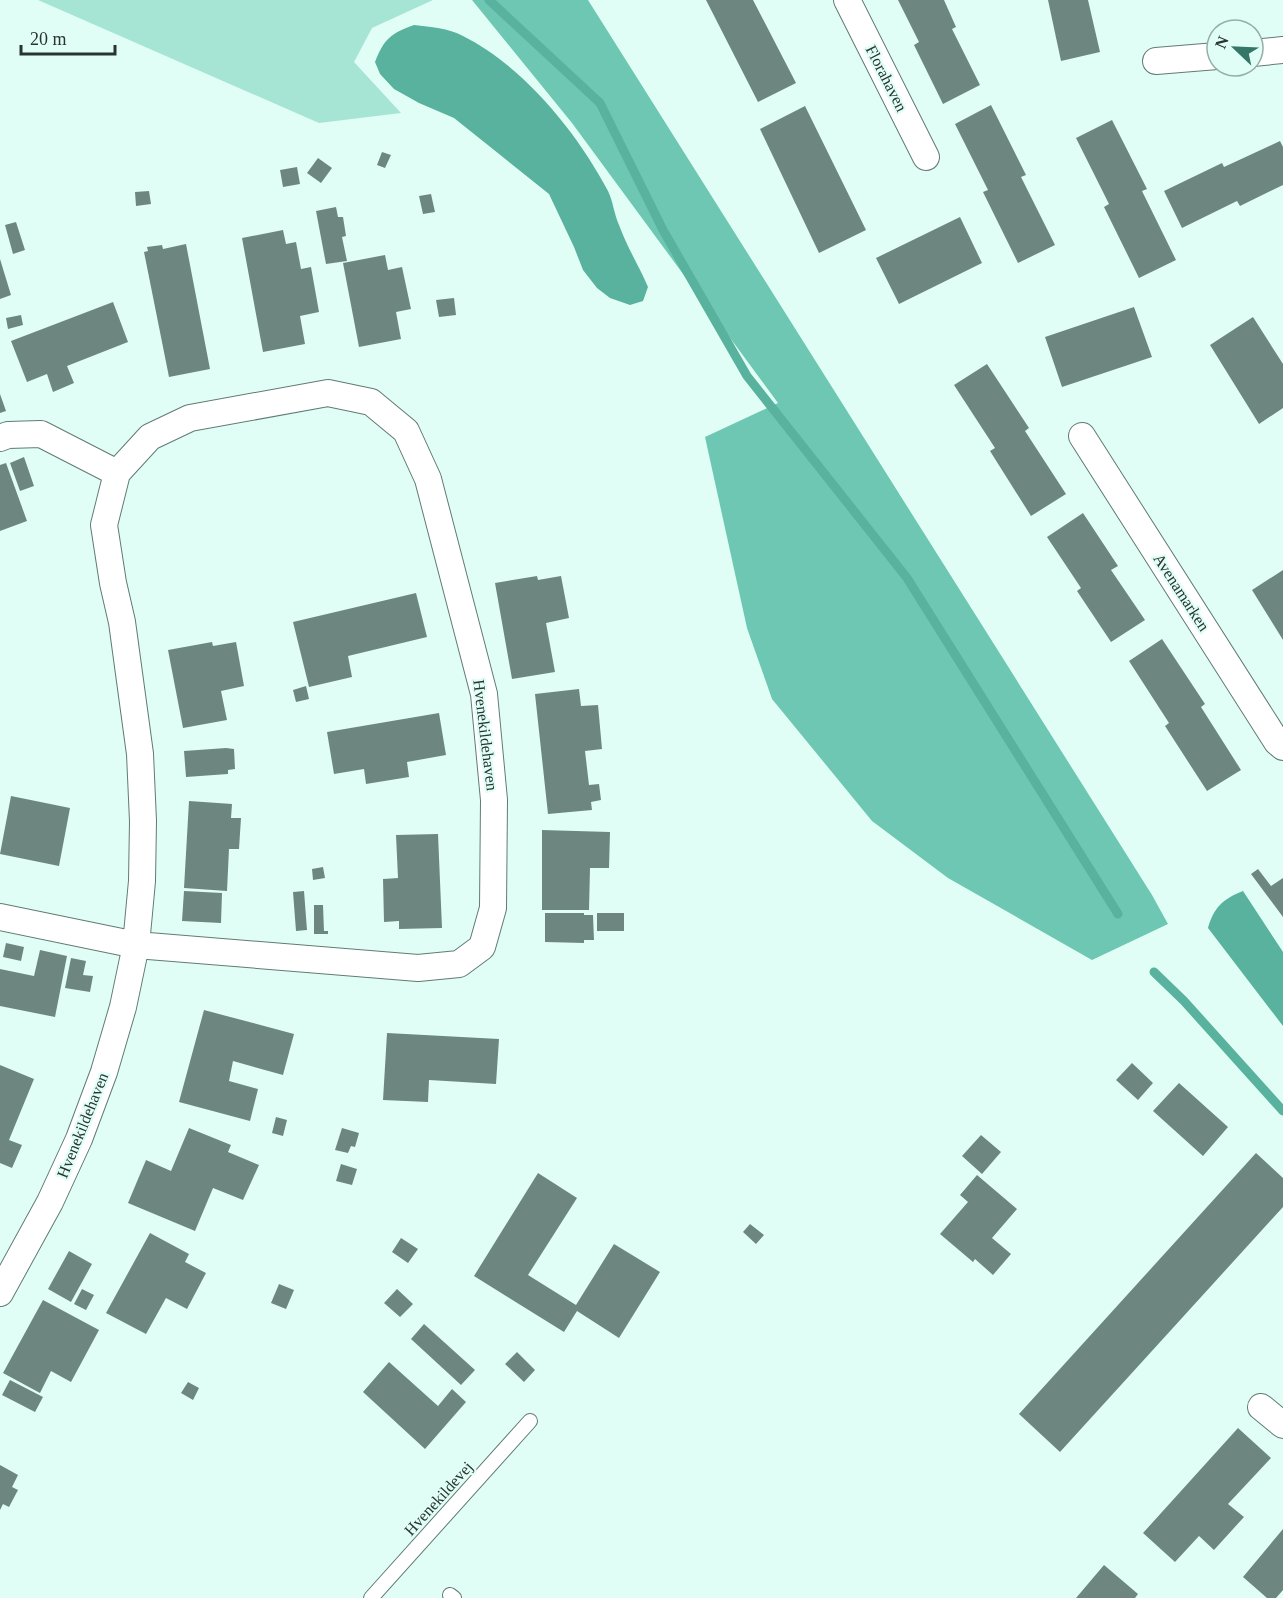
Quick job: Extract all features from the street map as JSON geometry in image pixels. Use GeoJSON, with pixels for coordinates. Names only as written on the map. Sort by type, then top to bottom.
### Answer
{"type":"FeatureCollection","features":[{"type":"Feature","properties":{"kind":"street","name":"Florahaven"},"geometry":{"type":"LineString","coordinates":[[847,0],[926,157]]}},
{"type":"Feature","properties":{"kind":"street"},"geometry":{"type":"LineString","coordinates":[[1265,52],[1283,50]]}},
{"type":"Feature","properties":{"kind":"street"},"geometry":{"type":"LineString","coordinates":[[1156,62],[1205,57]]}},
{"type":"Feature","properties":{"kind":"street","name":"Hvenekildehaven"},"geometry":{"type":"LineString","coordinates":[[0,917],[136,945],[418,968],[459,964],[482,946],[493,908],[494,800],[484,694],[428,479],[406,430],[371,402],[328,393],[190,418],[150,437],[117,473],[104,525],[122,622],[140,754],[143,820],[136,945],[120,1017],[104,1072],[80,1139],[50,1202],[0,1293]]}},
{"type":"Feature","properties":{"kind":"street"},"geometry":{"type":"LineString","coordinates":[[0,438],[8,435],[41,434],[117,473]]}},
{"type":"Feature","properties":{"kind":"street","name":"Avenamarken"},"geometry":{"type":"LineString","coordinates":[[1082,436],[1277,742],[1283,747]]}},
{"type":"Feature","properties":{"kind":"street"},"geometry":{"type":"LineString","coordinates":[[1261,1407],[1283,1425]]}},
{"type":"Feature","properties":{"kind":"lane","name":"Hvenekildevej"},"geometry":{"type":"LineString","coordinates":[[371,1598],[530,1421]]}},
{"type":"Feature","properties":{"kind":"shaded area"},"geometry":{"type":"Polygon","coordinates":[[[38,0],[433,0],[372,28],[354,62],[401,113],[319,123],[38,0]]]}},
{"type":"Feature","properties":{"kind":"shaded area"},"geometry":{"type":"Polygon","coordinates":[[[472,0],[588,0],[1152,895],[1168,924],[1092,960],[948,878],[872,821],[772,699],[747,628],[705,437],[778,403],[572,123],[472,0]]]}},
{"type":"Feature","properties":{"kind":"shaded area"},"geometry":{"type":"Polygon","coordinates":[[[414,25],[451,31],[485,49],[527,83],[564,124],[581,146],[608,191],[622,233],[648,287],[643,301],[630,305],[610,298],[597,288],[583,270],[549,194],[454,118],[394,89],[380,74],[375,62],[385,42],[399,31],[414,25]]]}},
{"type":"Feature","properties":{"kind":"shaded area"},"geometry":{"type":"Polygon","coordinates":[[[1243,891],[1283,952],[1283,1026],[1208,928],[1216,909],[1230,897],[1243,891]]]}},
{"type":"Feature","properties":{"kind":"building"},"geometry":{"type":"Polygon","coordinates":[[[706,0],[753,0],[796,83],[758,102],[706,0]]]}},
{"type":"Feature","properties":{"kind":"building"},"geometry":{"type":"Polygon","coordinates":[[[898,0],[944,0],[956,27],[952,29],[980,85],[943,104],[914,45],[919,42],[898,0]]]}},
{"type":"Feature","properties":{"kind":"building"},"geometry":{"type":"Polygon","coordinates":[[[1048,0],[1088,0],[1100,52],[1061,61],[1048,0]]]}},
{"type":"Feature","properties":{"kind":"building"},"geometry":{"type":"Polygon","coordinates":[[[991,105],[1026,175],[1021,177],[1055,245],[1018,263],[983,192],[988,190],[955,124],[991,105]]]}},
{"type":"Feature","properties":{"kind":"building"},"geometry":{"type":"Polygon","coordinates":[[[805,106],[866,230],[819,253],[760,129],[805,106]]]}},
{"type":"Feature","properties":{"kind":"building"},"geometry":{"type":"Polygon","coordinates":[[[1112,120],[1147,189],[1142,191],[1176,260],[1139,278],[1104,207],[1109,204],[1076,138],[1112,120]]]}},
{"type":"Feature","properties":{"kind":"building"},"geometry":{"type":"Polygon","coordinates":[[[1280,141],[1283,147],[1283,185],[1240,206],[1237,201],[1182,228],[1164,191],[1222,163],[1224,167],[1280,141]]]}},
{"type":"Feature","properties":{"kind":"building"},"geometry":{"type":"Polygon","coordinates":[[[382,152],[391,155],[385,168],[377,165],[382,152]]]}},
{"type":"Feature","properties":{"kind":"building"},"geometry":{"type":"Polygon","coordinates":[[[318,158],[332,168],[321,183],[307,173],[318,158]]]}},
{"type":"Feature","properties":{"kind":"building"},"geometry":{"type":"Polygon","coordinates":[[[297,167],[300,184],[283,187],[280,170],[297,167]]]}},
{"type":"Feature","properties":{"kind":"building"},"geometry":{"type":"Polygon","coordinates":[[[149,191],[151,204],[136,206],[135,192],[149,191]]]}},
{"type":"Feature","properties":{"kind":"building"},"geometry":{"type":"Polygon","coordinates":[[[431,194],[435,212],[423,214],[419,196],[431,194]]]}},
{"type":"Feature","properties":{"kind":"building"},"geometry":{"type":"Polygon","coordinates":[[[336,207],[338,217],[343,217],[346,236],[342,237],[347,261],[326,264],[316,211],[336,207]]]}},
{"type":"Feature","properties":{"kind":"building"},"geometry":{"type":"Polygon","coordinates":[[[960,217],[982,263],[899,304],[876,258],[960,217]]]}},
{"type":"Feature","properties":{"kind":"building"},"geometry":{"type":"Polygon","coordinates":[[[16,222],[25,250],[13,254],[5,225],[16,222]]]}},
{"type":"Feature","properties":{"kind":"building"},"geometry":{"type":"Polygon","coordinates":[[[283,230],[286,244],[296,242],[301,269],[311,267],[319,312],[300,316],[305,344],[263,352],[242,238],[283,230]]]}},
{"type":"Feature","properties":{"kind":"building"},"geometry":{"type":"Polygon","coordinates":[[[186,244],[210,369],[169,377],[144,252],[148,251],[147,247],[162,245],[163,249],[186,244]]]}},
{"type":"Feature","properties":{"kind":"building"},"geometry":{"type":"Polygon","coordinates":[[[385,255],[388,270],[402,267],[411,309],[396,312],[401,339],[359,347],[343,263],[385,255]]]}},
{"type":"Feature","properties":{"kind":"building"},"geometry":{"type":"Polygon","coordinates":[[[0,259],[11,295],[0,299],[0,259]]]}},
{"type":"Feature","properties":{"kind":"building"},"geometry":{"type":"Polygon","coordinates":[[[454,298],[456,315],[439,317],[436,300],[454,298]]]}},
{"type":"Feature","properties":{"kind":"building"},"geometry":{"type":"Polygon","coordinates":[[[113,302],[128,342],[67,366],[74,383],[53,392],[47,374],[27,382],[11,341],[113,302]]]}},
{"type":"Feature","properties":{"kind":"building"},"geometry":{"type":"Polygon","coordinates":[[[1134,307],[1152,357],[1062,387],[1045,337],[1134,307]]]}},
{"type":"Feature","properties":{"kind":"building"},"geometry":{"type":"Polygon","coordinates":[[[21,315],[23,325],[8,329],[6,318],[21,315]]]}},
{"type":"Feature","properties":{"kind":"building"},"geometry":{"type":"Polygon","coordinates":[[[1253,317],[1283,364],[1283,408],[1259,424],[1210,345],[1253,317]]]}},
{"type":"Feature","properties":{"kind":"building"},"geometry":{"type":"Polygon","coordinates":[[[987,364],[1029,428],[1025,431],[1066,494],[1031,516],[990,451],[995,448],[954,385],[987,364]]]}},
{"type":"Feature","properties":{"kind":"building"},"geometry":{"type":"Polygon","coordinates":[[[0,394],[6,411],[0,413],[0,394]]]}},
{"type":"Feature","properties":{"kind":"building"},"geometry":{"type":"Polygon","coordinates":[[[24,457],[34,486],[20,491],[10,463],[24,457]]]}},
{"type":"Feature","properties":{"kind":"building"},"geometry":{"type":"Polygon","coordinates":[[[6,463],[27,521],[0,531],[0,465],[6,463]]]}},
{"type":"Feature","properties":{"kind":"building"},"geometry":{"type":"Polygon","coordinates":[[[1083,513],[1118,566],[1111,570],[1145,620],[1111,642],[1077,591],[1081,588],[1047,537],[1083,513]]]}},
{"type":"Feature","properties":{"kind":"building"},"geometry":{"type":"Polygon","coordinates":[[[1283,570],[1283,640],[1252,590],[1283,570]]]}},
{"type":"Feature","properties":{"kind":"building"},"geometry":{"type":"Polygon","coordinates":[[[537,576],[538,580],[561,576],[569,618],[546,623],[555,672],[512,679],[495,583],[537,576]]]}},
{"type":"Feature","properties":{"kind":"building"},"geometry":{"type":"Polygon","coordinates":[[[416,593],[427,637],[348,656],[352,677],[309,687],[293,622],[416,593]]]}},
{"type":"Feature","properties":{"kind":"building"},"geometry":{"type":"Polygon","coordinates":[[[1162,639],[1205,704],[1201,707],[1241,770],[1207,791],[1165,726],[1169,723],[1129,661],[1162,639]]]}},
{"type":"Feature","properties":{"kind":"building"},"geometry":{"type":"Polygon","coordinates":[[[212,642],[213,646],[236,642],[244,686],[221,691],[227,720],[183,728],[168,650],[212,642]]]}},
{"type":"Feature","properties":{"kind":"building"},"geometry":{"type":"Polygon","coordinates":[[[306,686],[309,699],[296,702],[293,690],[306,686]]]}},
{"type":"Feature","properties":{"kind":"building"},"geometry":{"type":"Polygon","coordinates":[[[579,689],[581,706],[598,705],[602,749],[585,751],[589,785],[599,784],[601,800],[591,802],[592,810],[548,814],[535,694],[579,689]]]}},
{"type":"Feature","properties":{"kind":"building"},"geometry":{"type":"Polygon","coordinates":[[[439,713],[446,755],[407,762],[409,777],[366,784],[364,769],[334,774],[327,732],[439,713]]]}},
{"type":"Feature","properties":{"kind":"building"},"geometry":{"type":"Polygon","coordinates":[[[234,749],[235,769],[228,770],[228,774],[186,777],[184,751],[234,749]]]}},
{"type":"Feature","properties":{"kind":"building"},"geometry":{"type":"Polygon","coordinates":[[[11,796],[70,808],[59,866],[0,854],[11,796]]]}},
{"type":"Feature","properties":{"kind":"building"},"geometry":{"type":"Polygon","coordinates":[[[189,801],[232,804],[231,818],[241,818],[239,849],[229,849],[227,891],[184,888],[189,801]]]}},
{"type":"Feature","properties":{"kind":"building"},"geometry":{"type":"Polygon","coordinates":[[[542,830],[610,832],[609,868],[590,868],[589,910],[542,910],[542,830]]]}},
{"type":"Feature","properties":{"kind":"building"},"geometry":{"type":"Polygon","coordinates":[[[438,834],[442,928],[399,929],[399,921],[384,922],[383,879],[398,878],[396,835],[438,834]]]}},
{"type":"Feature","properties":{"kind":"building"},"geometry":{"type":"Polygon","coordinates":[[[323,867],[325,878],[313,880],[312,869],[323,867]]]}},
{"type":"Feature","properties":{"kind":"building"},"geometry":{"type":"Polygon","coordinates":[[[1258,869],[1271,886],[1283,878],[1283,917],[1251,874],[1258,869]]]}},
{"type":"Feature","properties":{"kind":"building"},"geometry":{"type":"Polygon","coordinates":[[[184,891],[222,893],[221,923],[182,921],[184,891]]]}},
{"type":"Feature","properties":{"kind":"building"},"geometry":{"type":"Polygon","coordinates":[[[304,891],[307,930],[296,931],[293,892],[304,891]]]}},
{"type":"Feature","properties":{"kind":"building"},"geometry":{"type":"Polygon","coordinates":[[[314,905],[323,905],[324,931],[328,931],[328,934],[314,934],[314,905]]]}},
{"type":"Feature","properties":{"kind":"building"},"geometry":{"type":"Polygon","coordinates":[[[545,913],[593,915],[594,940],[584,940],[584,943],[545,942],[545,913]]]}},
{"type":"Feature","properties":{"kind":"building"},"geometry":{"type":"Polygon","coordinates":[[[597,913],[624,913],[624,931],[597,931],[597,913]]]}},
{"type":"Feature","properties":{"kind":"building"},"geometry":{"type":"Polygon","coordinates":[[[6,943],[24,947],[21,961],[3,957],[6,943]]]}},
{"type":"Feature","properties":{"kind":"building"},"geometry":{"type":"Polygon","coordinates":[[[40,950],[67,956],[55,1017],[0,1006],[0,969],[34,976],[40,950]]]}},
{"type":"Feature","properties":{"kind":"building"},"geometry":{"type":"Polygon","coordinates":[[[71,958],[86,961],[83,975],[93,976],[90,992],[65,988],[71,958]]]}},
{"type":"Feature","properties":{"kind":"building"},"geometry":{"type":"Polygon","coordinates":[[[204,1010],[294,1034],[283,1075],[233,1061],[229,1081],[258,1089],[250,1121],[179,1102],[204,1010]]]}},
{"type":"Feature","properties":{"kind":"building"},"geometry":{"type":"Polygon","coordinates":[[[387,1033],[499,1039],[496,1084],[429,1080],[428,1102],[383,1100],[387,1033]]]}},
{"type":"Feature","properties":{"kind":"building"},"geometry":{"type":"Polygon","coordinates":[[[1132,1063],[1153,1083],[1138,1100],[1116,1080],[1132,1063]]]}},
{"type":"Feature","properties":{"kind":"building"},"geometry":{"type":"Polygon","coordinates":[[[0,1065],[34,1079],[9,1140],[22,1145],[12,1168],[0,1163],[0,1065]]]}},
{"type":"Feature","properties":{"kind":"building"},"geometry":{"type":"Polygon","coordinates":[[[1179,1083],[1228,1127],[1203,1156],[1153,1111],[1179,1083]]]}},
{"type":"Feature","properties":{"kind":"building"},"geometry":{"type":"Polygon","coordinates":[[[276,1117],[287,1120],[283,1136],[272,1133],[276,1117]]]}},
{"type":"Feature","properties":{"kind":"building"},"geometry":{"type":"Polygon","coordinates":[[[189,1128],[231,1145],[228,1152],[259,1165],[243,1200],[213,1188],[195,1231],[128,1203],[146,1160],[171,1171],[189,1128]]]}},
{"type":"Feature","properties":{"kind":"building"},"geometry":{"type":"Polygon","coordinates":[[[342,1128],[359,1133],[355,1147],[351,1146],[348,1153],[335,1150],[342,1128]]]}},
{"type":"Feature","properties":{"kind":"building"},"geometry":{"type":"Polygon","coordinates":[[[981,1135],[1001,1152],[982,1174],[962,1156],[981,1135]]]}},
{"type":"Feature","properties":{"kind":"building"},"geometry":{"type":"Polygon","coordinates":[[[1256,1153],[1283,1178],[1283,1207],[1060,1452],[1019,1414],[1256,1153]]]}},
{"type":"Feature","properties":{"kind":"building"},"geometry":{"type":"Polygon","coordinates":[[[341,1164],[357,1169],[352,1185],[336,1181],[341,1164]]]}},
{"type":"Feature","properties":{"kind":"building"},"geometry":{"type":"Polygon","coordinates":[[[538,1173],[577,1198],[528,1275],[576,1305],[614,1244],[660,1272],[619,1338],[577,1311],[564,1332],[474,1276],[538,1173]]]}},
{"type":"Feature","properties":{"kind":"building"},"geometry":{"type":"Polygon","coordinates":[[[977,1175],[1017,1209],[992,1238],[1011,1254],[993,1275],[975,1259],[973,1262],[940,1234],[968,1202],[960,1195],[977,1175]]]}},
{"type":"Feature","properties":{"kind":"building"},"geometry":{"type":"Polygon","coordinates":[[[750,1224],[764,1235],[756,1244],[743,1232],[750,1224]]]}},
{"type":"Feature","properties":{"kind":"building"},"geometry":{"type":"Polygon","coordinates":[[[150,1233],[189,1254],[185,1262],[206,1273],[187,1309],[166,1298],[146,1334],[106,1313],[150,1233]]]}},
{"type":"Feature","properties":{"kind":"building"},"geometry":{"type":"Polygon","coordinates":[[[401,1238],[418,1249],[408,1263],[392,1252],[401,1238]]]}},
{"type":"Feature","properties":{"kind":"building"},"geometry":{"type":"Polygon","coordinates":[[[69,1251],[92,1264],[71,1302],[48,1289],[69,1251]]]}},
{"type":"Feature","properties":{"kind":"building"},"geometry":{"type":"Polygon","coordinates":[[[279,1284],[294,1290],[286,1309],[271,1303],[279,1284]]]}},
{"type":"Feature","properties":{"kind":"building"},"geometry":{"type":"Polygon","coordinates":[[[82,1289],[94,1295],[86,1310],[74,1304],[82,1289]]]}},
{"type":"Feature","properties":{"kind":"building"},"geometry":{"type":"Polygon","coordinates":[[[397,1289],[413,1304],[400,1317],[384,1303],[397,1289]]]}},
{"type":"Feature","properties":{"kind":"building"},"geometry":{"type":"Polygon","coordinates":[[[43,1300],[99,1330],[71,1382],[51,1371],[40,1393],[3,1373],[43,1300]]]}},
{"type":"Feature","properties":{"kind":"building"},"geometry":{"type":"Polygon","coordinates":[[[424,1324],[475,1370],[461,1385],[411,1339],[424,1324]]]}},
{"type":"Feature","properties":{"kind":"building"},"geometry":{"type":"Polygon","coordinates":[[[517,1352],[535,1370],[524,1382],[505,1364],[517,1352]]]}},
{"type":"Feature","properties":{"kind":"building"},"geometry":{"type":"Polygon","coordinates":[[[389,1362],[438,1406],[452,1389],[466,1402],[425,1449],[363,1392],[389,1362]]]}},
{"type":"Feature","properties":{"kind":"building"},"geometry":{"type":"Polygon","coordinates":[[[10,1380],[43,1397],[35,1412],[2,1395],[10,1380]]]}},
{"type":"Feature","properties":{"kind":"building"},"geometry":{"type":"Polygon","coordinates":[[[188,1382],[199,1388],[193,1400],[181,1393],[188,1382]]]}},
{"type":"Feature","properties":{"kind":"building"},"geometry":{"type":"Polygon","coordinates":[[[1238,1428],[1271,1458],[1228,1504],[1244,1517],[1214,1550],[1199,1536],[1175,1562],[1143,1533],[1238,1428]]]}},
{"type":"Feature","properties":{"kind":"building"},"geometry":{"type":"Polygon","coordinates":[[[0,1465],[18,1475],[12,1487],[18,1490],[9,1507],[3,1504],[0,1510],[0,1465]]]}},
{"type":"Feature","properties":{"kind":"building"},"geometry":{"type":"Polygon","coordinates":[[[1283,1529],[1283,1590],[1276,1598],[1267,1598],[1243,1577],[1283,1529]]]}},
{"type":"Feature","properties":{"kind":"building"},"geometry":{"type":"Polygon","coordinates":[[[1104,1565],[1138,1594],[1135,1598],[1076,1598],[1104,1565]]]}},
{"type":"Feature","properties":{"kind":"waterway"},"geometry":{"type":"LineString","coordinates":[[489,0],[600,103],[663,230],[747,376],[907,578],[1118,914]]}},
{"type":"Feature","properties":{"kind":"waterway"},"geometry":{"type":"LineString","coordinates":[[1154,972],[1184,1001],[1283,1111]]}}]}
